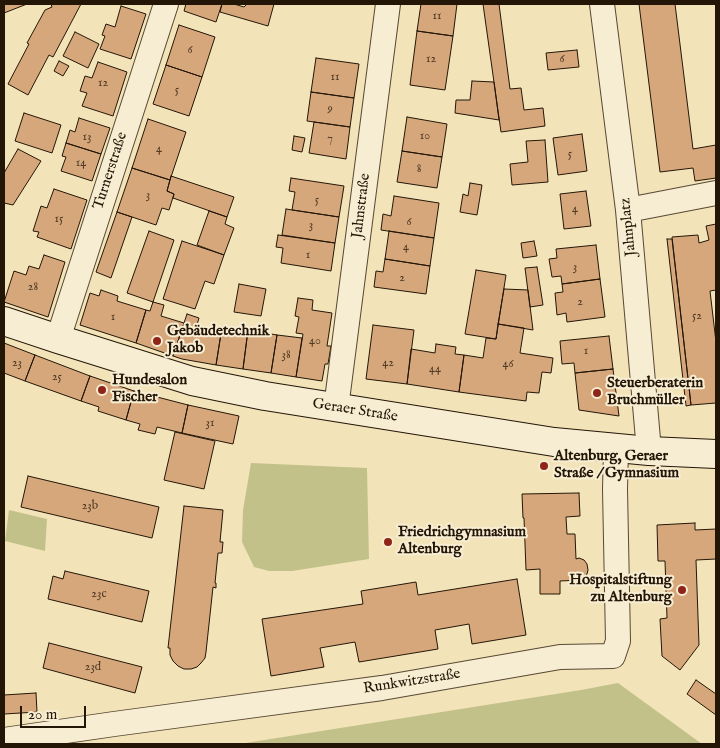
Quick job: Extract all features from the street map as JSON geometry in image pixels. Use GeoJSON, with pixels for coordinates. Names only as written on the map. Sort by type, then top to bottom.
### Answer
{"type":"FeatureCollection","features":[{"type":"Feature","properties":{"kind":"main road","name":"Geraer Straße"},"geometry":{"type":"LineString","coordinates":[[4,321],[192,381],[264,396],[554,442],[616,449],[716,454]]}},
{"type":"Feature","properties":{"kind":"street","name":"Turnerstraße"},"geometry":{"type":"LineString","coordinates":[[58,339],[166,4]]}},
{"type":"Feature","properties":{"kind":"street","name":"Jahnstraße"},"geometry":{"type":"LineString","coordinates":[[336,408],[388,4]]}},
{"type":"Feature","properties":{"kind":"street","name":"Jahnplatz"},"geometry":{"type":"LineString","coordinates":[[602,4],[628,210],[649,451]]}},
{"type":"Feature","properties":{"kind":"street"},"geometry":{"type":"LineString","coordinates":[[628,210],[716,193]]}},
{"type":"Feature","properties":{"kind":"street","name":"Runkwitzstraße"},"geometry":{"type":"LineString","coordinates":[[4,740],[382,688],[560,657],[613,656],[618,641],[616,449]]}},
{"type":"Feature","properties":{"kind":"shaded area"},"geometry":{"type":"Polygon","coordinates":[[[251,463],[367,468],[369,559],[292,571],[269,571],[254,567],[242,542],[243,510],[251,463]]]}},
{"type":"Feature","properties":{"kind":"shaded area"},"geometry":{"type":"Polygon","coordinates":[[[9,510],[47,519],[45,551],[5,541],[9,510]]]}},
{"type":"Feature","properties":{"kind":"shaded area"},"geometry":{"type":"Polygon","coordinates":[[[618,683],[702,744],[239,744],[581,690],[618,683]]]}},
{"type":"Feature","properties":{"kind":"building"},"geometry":{"type":"Polygon","coordinates":[[[4,4],[27,4],[4,13],[4,4]]]}},
{"type":"Feature","properties":{"kind":"building"},"geometry":{"type":"Polygon","coordinates":[[[51,4],[81,4],[53,57],[49,55],[28,95],[8,84],[29,44],[27,43],[45,10],[52,7],[51,4]]]}},
{"type":"Feature","properties":{"kind":"building"},"geometry":{"type":"Polygon","coordinates":[[[186,4],[222,4],[216,22],[184,11],[186,4]]]}},
{"type":"Feature","properties":{"kind":"building"},"geometry":{"type":"Polygon","coordinates":[[[222,4],[234,4],[244,7],[247,4],[274,4],[268,26],[220,12],[222,4]]]}},
{"type":"Feature","properties":{"kind":"building"},"geometry":{"type":"Polygon","coordinates":[[[421,4],[457,4],[453,36],[417,31],[421,4]]]}},
{"type":"Feature","properties":{"kind":"building"},"geometry":{"type":"Polygon","coordinates":[[[483,4],[499,4],[510,89],[521,88],[524,110],[543,108],[545,126],[501,132],[483,4]]]}},
{"type":"Feature","properties":{"kind":"building"},"geometry":{"type":"Polygon","coordinates":[[[639,4],[675,4],[693,149],[716,145],[716,178],[695,181],[693,168],[660,172],[639,4]]]}},
{"type":"Feature","properties":{"kind":"building"},"geometry":{"type":"Polygon","coordinates":[[[121,6],[146,14],[131,59],[100,49],[105,36],[102,35],[106,24],[115,27],[121,6]]]}},
{"type":"Feature","properties":{"kind":"building"},"geometry":{"type":"Polygon","coordinates":[[[179,25],[215,37],[202,77],[166,65],[179,25]]]}},
{"type":"Feature","properties":{"kind":"building"},"geometry":{"type":"Polygon","coordinates":[[[417,31],[453,36],[445,90],[410,85],[417,31]]]}},
{"type":"Feature","properties":{"kind":"building"},"geometry":{"type":"Polygon","coordinates":[[[75,32],[99,44],[88,68],[63,56],[75,32]]]}},
{"type":"Feature","properties":{"kind":"building"},"geometry":{"type":"Polygon","coordinates":[[[577,50],[579,67],[548,70],[546,53],[577,50]]]}},
{"type":"Feature","properties":{"kind":"building"},"geometry":{"type":"Polygon","coordinates":[[[316,58],[359,64],[354,98],[311,92],[316,58]]]}},
{"type":"Feature","properties":{"kind":"building"},"geometry":{"type":"Polygon","coordinates":[[[59,61],[69,66],[63,76],[54,71],[59,61]]]}},
{"type":"Feature","properties":{"kind":"building"},"geometry":{"type":"Polygon","coordinates":[[[98,62],[127,72],[113,116],[82,106],[87,93],[80,91],[85,76],[92,78],[98,62]]]}},
{"type":"Feature","properties":{"kind":"building"},"geometry":{"type":"Polygon","coordinates":[[[166,65],[202,77],[189,116],[153,104],[166,65]]]}},
{"type":"Feature","properties":{"kind":"building"},"geometry":{"type":"Polygon","coordinates":[[[472,81],[494,82],[499,120],[455,113],[456,100],[470,100],[472,81]]]}},
{"type":"Feature","properties":{"kind":"building"},"geometry":{"type":"Polygon","coordinates":[[[311,92],[354,98],[350,127],[307,121],[311,92]]]}},
{"type":"Feature","properties":{"kind":"building"},"geometry":{"type":"Polygon","coordinates":[[[24,113],[61,125],[52,153],[15,141],[24,113]]]}},
{"type":"Feature","properties":{"kind":"building"},"geometry":{"type":"Polygon","coordinates":[[[407,117],[447,124],[442,157],[402,151],[407,117]]]}},
{"type":"Feature","properties":{"kind":"building"},"geometry":{"type":"Polygon","coordinates":[[[79,118],[110,128],[101,154],[66,143],[70,130],[75,132],[79,118]]]}},
{"type":"Feature","properties":{"kind":"building"},"geometry":{"type":"Polygon","coordinates":[[[148,119],[186,132],[170,180],[132,168],[148,119]]]}},
{"type":"Feature","properties":{"kind":"building"},"geometry":{"type":"Polygon","coordinates":[[[314,122],[350,127],[346,159],[309,153],[314,122]]]}},
{"type":"Feature","properties":{"kind":"building"},"geometry":{"type":"Polygon","coordinates":[[[582,134],[587,171],[558,175],[553,138],[582,134]]]}},
{"type":"Feature","properties":{"kind":"building"},"geometry":{"type":"Polygon","coordinates":[[[294,136],[305,138],[302,152],[292,150],[294,136]]]}},
{"type":"Feature","properties":{"kind":"building"},"geometry":{"type":"Polygon","coordinates":[[[545,140],[548,182],[512,185],[510,164],[528,162],[526,141],[545,140]]]}},
{"type":"Feature","properties":{"kind":"building"},"geometry":{"type":"Polygon","coordinates":[[[66,143],[101,154],[92,181],[61,171],[66,157],[62,156],[66,143]]]}},
{"type":"Feature","properties":{"kind":"building"},"geometry":{"type":"Polygon","coordinates":[[[18,149],[41,161],[13,205],[4,203],[4,173],[18,149]]]}},
{"type":"Feature","properties":{"kind":"building"},"geometry":{"type":"Polygon","coordinates":[[[402,151],[442,157],[437,188],[397,182],[402,151]]]}},
{"type":"Feature","properties":{"kind":"building"},"geometry":{"type":"Polygon","coordinates":[[[132,168],[170,180],[167,191],[174,194],[169,210],[162,208],[156,225],[117,212],[132,168]]]}},
{"type":"Feature","properties":{"kind":"building"},"geometry":{"type":"Polygon","coordinates":[[[171,176],[234,197],[227,217],[173,198],[174,194],[167,191],[171,176]]]}},
{"type":"Feature","properties":{"kind":"building"},"geometry":{"type":"Polygon","coordinates":[[[291,178],[344,186],[339,217],[292,210],[295,192],[289,191],[291,178]]]}},
{"type":"Feature","properties":{"kind":"building"},"geometry":{"type":"Polygon","coordinates":[[[470,183],[482,185],[477,215],[460,212],[463,194],[468,196],[470,183]]]}},
{"type":"Feature","properties":{"kind":"building"},"geometry":{"type":"Polygon","coordinates":[[[54,189],[87,200],[71,249],[37,237],[39,232],[33,231],[41,206],[47,208],[54,189]]]}},
{"type":"Feature","properties":{"kind":"building"},"geometry":{"type":"Polygon","coordinates":[[[586,191],[591,226],[564,229],[560,194],[586,191]]]}},
{"type":"Feature","properties":{"kind":"building"},"geometry":{"type":"Polygon","coordinates":[[[394,196],[439,203],[434,238],[381,230],[383,214],[391,216],[394,196]]]}},
{"type":"Feature","properties":{"kind":"building"},"geometry":{"type":"Polygon","coordinates":[[[286,209],[339,217],[335,243],[282,235],[286,209]]]}},
{"type":"Feature","properties":{"kind":"building"},"geometry":{"type":"Polygon","coordinates":[[[209,211],[227,217],[225,224],[234,228],[224,255],[197,245],[209,211]]]}},
{"type":"Feature","properties":{"kind":"building"},"geometry":{"type":"Polygon","coordinates":[[[117,212],[132,217],[111,278],[96,272],[117,212]]]}},
{"type":"Feature","properties":{"kind":"building"},"geometry":{"type":"Polygon","coordinates":[[[716,224],[716,290],[710,291],[716,342],[716,403],[691,405],[672,237],[698,235],[699,243],[709,240],[706,226],[716,224]]]}},
{"type":"Feature","properties":{"kind":"building"},"geometry":{"type":"Polygon","coordinates":[[[149,231],[174,240],[153,302],[127,293],[149,231]]]}},
{"type":"Feature","properties":{"kind":"building"},"geometry":{"type":"Polygon","coordinates":[[[389,231],[434,238],[430,266],[385,259],[389,231]]]}},
{"type":"Feature","properties":{"kind":"building"},"geometry":{"type":"Polygon","coordinates":[[[278,235],[335,243],[331,271],[281,263],[283,248],[276,247],[278,235]]]}},
{"type":"Feature","properties":{"kind":"building"},"geometry":{"type":"Polygon","coordinates":[[[667,239],[672,239],[691,405],[686,406],[667,239]]]}},
{"type":"Feature","properties":{"kind":"building"},"geometry":{"type":"Polygon","coordinates":[[[182,241],[224,255],[214,284],[205,281],[195,309],[163,299],[182,241]]]}},
{"type":"Feature","properties":{"kind":"building"},"geometry":{"type":"Polygon","coordinates":[[[534,241],[537,256],[523,258],[521,243],[534,241]]]}},
{"type":"Feature","properties":{"kind":"building"},"geometry":{"type":"Polygon","coordinates":[[[596,245],[600,279],[562,284],[561,276],[552,277],[549,259],[557,258],[556,249],[596,245]]]}},
{"type":"Feature","properties":{"kind":"building"},"geometry":{"type":"Polygon","coordinates":[[[44,255],[65,262],[48,317],[4,302],[14,271],[26,275],[29,266],[39,269],[44,255]]]}},
{"type":"Feature","properties":{"kind":"building"},"geometry":{"type":"Polygon","coordinates":[[[385,259],[430,266],[426,294],[374,287],[376,271],[383,272],[385,259]]]}},
{"type":"Feature","properties":{"kind":"building"},"geometry":{"type":"Polygon","coordinates":[[[537,267],[543,305],[530,307],[525,268],[537,267]]]}},
{"type":"Feature","properties":{"kind":"building"},"geometry":{"type":"Polygon","coordinates":[[[476,270],[506,275],[496,339],[465,334],[476,270]]]}},
{"type":"Feature","properties":{"kind":"building"},"geometry":{"type":"Polygon","coordinates":[[[600,279],[605,317],[567,322],[566,313],[557,315],[555,293],[563,292],[562,284],[600,279]]]}},
{"type":"Feature","properties":{"kind":"building"},"geometry":{"type":"Polygon","coordinates":[[[239,284],[266,289],[261,316],[234,312],[239,284]]]}},
{"type":"Feature","properties":{"kind":"building"},"geometry":{"type":"Polygon","coordinates":[[[504,289],[528,290],[533,330],[498,324],[504,289]]]}},
{"type":"Feature","properties":{"kind":"building"},"geometry":{"type":"Polygon","coordinates":[[[101,290],[118,296],[117,301],[146,310],[136,343],[80,325],[90,293],[99,296],[101,290]]]}},
{"type":"Feature","properties":{"kind":"building"},"geometry":{"type":"Polygon","coordinates":[[[298,298],[313,300],[312,310],[332,313],[327,346],[331,346],[328,364],[325,364],[322,381],[296,377],[303,334],[296,333],[299,317],[295,316],[298,298]]]}},
{"type":"Feature","properties":{"kind":"building"},"geometry":{"type":"Polygon","coordinates":[[[153,302],[164,305],[161,316],[184,323],[173,356],[136,343],[146,310],[150,311],[153,302]]]}},
{"type":"Feature","properties":{"kind":"building"},"geometry":{"type":"Polygon","coordinates":[[[187,314],[199,318],[196,328],[221,334],[216,365],[173,356],[187,314]]]}},
{"type":"Feature","properties":{"kind":"building"},"geometry":{"type":"Polygon","coordinates":[[[498,324],[524,328],[520,353],[553,358],[551,373],[542,372],[539,393],[527,392],[526,401],[459,392],[464,355],[483,358],[486,338],[496,339],[498,324]]]}},
{"type":"Feature","properties":{"kind":"building"},"geometry":{"type":"Polygon","coordinates":[[[373,325],[414,330],[407,384],[366,379],[373,325]]]}},
{"type":"Feature","properties":{"kind":"building"},"geometry":{"type":"Polygon","coordinates":[[[222,327],[248,330],[243,369],[216,365],[222,327]]]}},
{"type":"Feature","properties":{"kind":"building"},"geometry":{"type":"Polygon","coordinates":[[[248,330],[277,335],[271,373],[243,369],[248,330]]]}},
{"type":"Feature","properties":{"kind":"building"},"geometry":{"type":"Polygon","coordinates":[[[277,335],[302,338],[296,377],[271,373],[277,335]]]}},
{"type":"Feature","properties":{"kind":"building"},"geometry":{"type":"Polygon","coordinates":[[[609,336],[613,369],[575,373],[574,363],[562,364],[560,341],[609,336]]]}},
{"type":"Feature","properties":{"kind":"building"},"geometry":{"type":"Polygon","coordinates":[[[4,343],[35,355],[25,381],[4,373],[4,343]]]}},
{"type":"Feature","properties":{"kind":"building"},"geometry":{"type":"Polygon","coordinates":[[[436,344],[456,347],[455,354],[464,355],[459,392],[407,384],[411,349],[435,353],[436,344]]]}},
{"type":"Feature","properties":{"kind":"building"},"geometry":{"type":"Polygon","coordinates":[[[35,355],[90,376],[81,401],[25,381],[35,355]]]}},
{"type":"Feature","properties":{"kind":"building"},"geometry":{"type":"Polygon","coordinates":[[[613,369],[619,416],[579,410],[575,373],[613,369]]]}},
{"type":"Feature","properties":{"kind":"building"},"geometry":{"type":"Polygon","coordinates":[[[90,376],[134,391],[126,420],[98,411],[99,407],[81,401],[90,376]]]}},
{"type":"Feature","properties":{"kind":"building"},"geometry":{"type":"Polygon","coordinates":[[[134,391],[188,405],[182,433],[157,427],[155,434],[138,430],[140,424],[126,420],[134,391]]]}},
{"type":"Feature","properties":{"kind":"building"},"geometry":{"type":"Polygon","coordinates":[[[188,405],[239,416],[233,444],[182,433],[188,405]]]}},
{"type":"Feature","properties":{"kind":"building"},"geometry":{"type":"Polygon","coordinates":[[[175,432],[215,441],[204,489],[164,480],[175,432]]]}},
{"type":"Feature","properties":{"kind":"building"},"geometry":{"type":"Polygon","coordinates":[[[28,476],[159,507],[152,538],[21,507],[28,476]]]}},
{"type":"Feature","properties":{"kind":"building"},"geometry":{"type":"Polygon","coordinates":[[[579,493],[580,516],[566,517],[567,534],[575,534],[576,559],[584,560],[587,564],[587,574],[580,580],[560,581],[560,594],[540,594],[540,569],[526,570],[522,494],[579,493]]]}},
{"type":"Feature","properties":{"kind":"building"},"geometry":{"type":"Polygon","coordinates":[[[184,506],[223,510],[220,542],[223,542],[222,553],[218,553],[216,588],[213,587],[205,658],[197,667],[191,669],[184,669],[178,666],[173,661],[170,655],[170,648],[168,648],[184,506]]]}},
{"type":"Feature","properties":{"kind":"building","name":"Hospitalstiftung zu Altenburg"},"geometry":{"type":"Polygon","coordinates":[[[695,523],[695,530],[716,529],[716,559],[696,560],[699,645],[680,670],[662,656],[660,619],[667,618],[665,561],[658,561],[657,525],[695,523]]]}},
{"type":"Feature","properties":{"kind":"building"},"geometry":{"type":"Polygon","coordinates":[[[65,571],[149,591],[142,622],[48,599],[53,576],[63,579],[65,571]]]}},
{"type":"Feature","properties":{"kind":"building"},"geometry":{"type":"Polygon","coordinates":[[[517,579],[526,635],[472,644],[469,624],[435,630],[438,649],[359,662],[355,642],[320,648],[324,667],[271,676],[262,619],[363,604],[361,591],[416,582],[418,595],[517,579]]]}},
{"type":"Feature","properties":{"kind":"building"},"geometry":{"type":"Polygon","coordinates":[[[49,643],[142,667],[135,693],[43,668],[49,643]]]}},
{"type":"Feature","properties":{"kind":"building"},"geometry":{"type":"Polygon","coordinates":[[[696,680],[716,694],[716,715],[687,694],[696,680]]]}},
{"type":"Feature","properties":{"kind":"building"},"geometry":{"type":"Polygon","coordinates":[[[36,693],[37,712],[4,714],[4,695],[36,693]]]}},
{"type":"Feature","properties":{"kind":"place","name":"Gebäudetechnik Jakob"},"geometry":{"type":"Point","coordinates":[157,341]}},
{"type":"Feature","properties":{"kind":"place","name":"Hundesalon Fischer"},"geometry":{"type":"Point","coordinates":[102,390]}},
{"type":"Feature","properties":{"kind":"place","name":"Steuerberaterin Bruchmüller"},"geometry":{"type":"Point","coordinates":[597,393]}},
{"type":"Feature","properties":{"kind":"place","name":"Altenburg, Geraer Straße / Gymnasium"},"geometry":{"type":"Point","coordinates":[544,466]}},
{"type":"Feature","properties":{"kind":"place","name":"Friedrichgymnasium Altenburg"},"geometry":{"type":"Point","coordinates":[388,542]}},
{"type":"Feature","properties":{"kind":"place","name":"Hospitalstiftung zu Altenburg"},"geometry":{"type":"Point","coordinates":[682,590]}}]}
